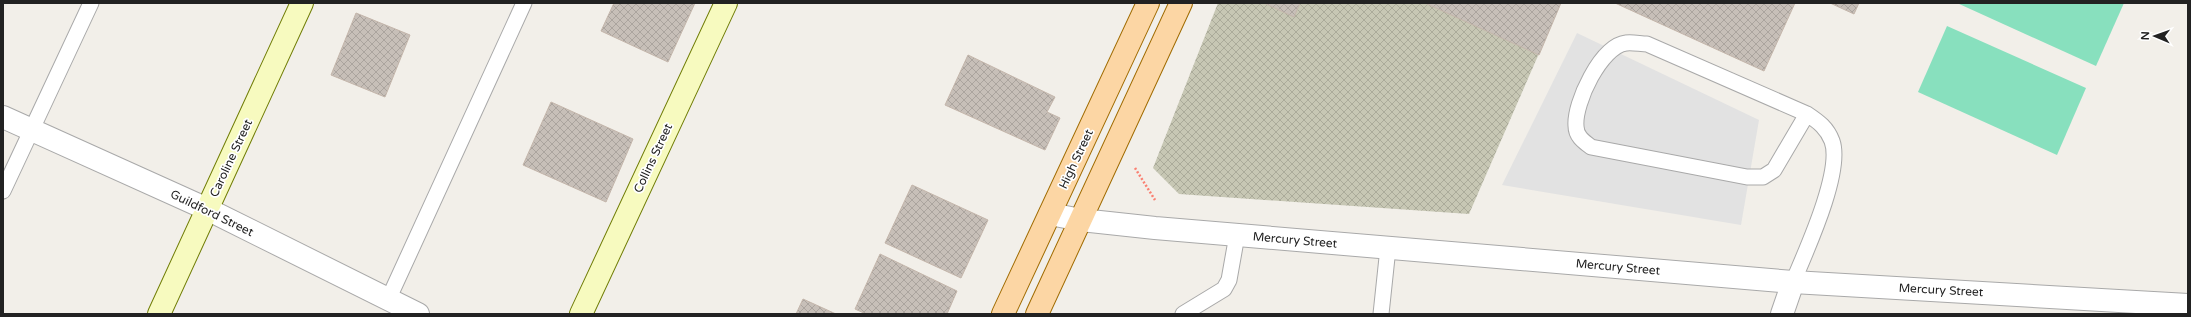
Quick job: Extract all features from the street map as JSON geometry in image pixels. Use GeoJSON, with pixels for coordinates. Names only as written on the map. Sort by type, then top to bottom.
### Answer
{"type":"FeatureCollection","features":[{"type":"Feature","properties":{"kind":"main road","name":"High Street"},"geometry":{"type":"LineString","coordinates":[[1003,314],[1148,3]]}},
{"type":"Feature","properties":{"kind":"main road"},"geometry":{"type":"LineString","coordinates":[[1037,314],[1181,3]]}},
{"type":"Feature","properties":{"kind":"street","name":"Caroline Street"},"geometry":{"type":"LineString","coordinates":[[159,314],[302,3]]}},
{"type":"Feature","properties":{"kind":"street","name":"Collins Street"},"geometry":{"type":"LineString","coordinates":[[581,314],[726,3]]}},
{"type":"Feature","properties":{"kind":"street","name":"Guildford Street"},"geometry":{"type":"LineString","coordinates":[[3,117],[207,209],[418,314]]}},
{"type":"Feature","properties":{"kind":"street","name":"Mercury Street"},"geometry":{"type":"LineString","coordinates":[[1050,214],[1081,220],[1237,235],[1793,282],[2141,308],[2188,305]]}},
{"type":"Feature","properties":{"kind":"street"},"geometry":{"type":"LineString","coordinates":[[1782,314],[1793,282]]}},
{"type":"Feature","properties":{"kind":"lane"},"geometry":{"type":"LineString","coordinates":[[3,190],[91,3]]}},
{"type":"Feature","properties":{"kind":"lane"},"geometry":{"type":"LineString","coordinates":[[388,300],[524,3]]}},
{"type":"Feature","properties":{"kind":"lane"},"geometry":{"type":"LineString","coordinates":[[1793,282],[1831,181],[1834,162],[1832,142],[1823,125],[1807,114],[1647,44],[1625,43],[1609,52],[1596,67],[1577,110],[1576,126],[1580,139],[1591,147],[1747,177],[1763,177],[1774,170],[1807,114]]}},
{"type":"Feature","properties":{"kind":"lane"},"geometry":{"type":"LineString","coordinates":[[1183,314],[1224,289],[1229,280],[1237,235]]}},
{"type":"Feature","properties":{"kind":"lane"},"geometry":{"type":"LineString","coordinates":[[1381,314],[1388,248]]}},
{"type":"Feature","properties":{"kind":"path"},"geometry":{"type":"LineString","coordinates":[[1132,163],[1157,203]]}},
{"type":"Feature","properties":{"kind":"shaded area"},"geometry":{"type":"Polygon","coordinates":[[[1218,3],[1561,3],[1469,214],[1179,194],[1153,168],[1218,3]]]}},
{"type":"Feature","properties":{"kind":"shaded area"},"geometry":{"type":"Polygon","coordinates":[[[1577,33],[1759,120],[1741,225],[1502,185],[1577,33]]]}},
{"type":"Feature","properties":{"kind":"green space"},"geometry":{"type":"Polygon","coordinates":[[[1957,3],[2124,3],[2096,66],[1957,3]]]}},
{"type":"Feature","properties":{"kind":"green space"},"geometry":{"type":"Polygon","coordinates":[[[1947,26],[2086,88],[2057,155],[1918,92],[1947,26]]]}},
{"type":"Feature","properties":{"kind":"building"},"geometry":{"type":"Polygon","coordinates":[[[614,3],[695,3],[668,62],[601,31],[614,3]]]}},
{"type":"Feature","properties":{"kind":"building"},"geometry":{"type":"Polygon","coordinates":[[[1264,3],[1300,3],[1294,17],[1264,3]]]}},
{"type":"Feature","properties":{"kind":"building"},"geometry":{"type":"Polygon","coordinates":[[[1425,3],[1561,3],[1539,55],[1425,3]]]}},
{"type":"Feature","properties":{"kind":"building"},"geometry":{"type":"Polygon","coordinates":[[[1615,3],[1795,3],[1764,71],[1615,3]]]}},
{"type":"Feature","properties":{"kind":"building"},"geometry":{"type":"Polygon","coordinates":[[[1830,3],[1859,3],[1854,14],[1830,3]]]}},
{"type":"Feature","properties":{"kind":"building"},"geometry":{"type":"Polygon","coordinates":[[[356,13],[410,35],[385,97],[331,75],[356,13]]]}},
{"type":"Feature","properties":{"kind":"building"},"geometry":{"type":"Polygon","coordinates":[[[968,55],[1055,97],[1047,112],[1060,118],[1045,150],[945,105],[968,55]]]}},
{"type":"Feature","properties":{"kind":"building"},"geometry":{"type":"Polygon","coordinates":[[[551,102],[633,139],[606,202],[523,165],[551,102]]]}},
{"type":"Feature","properties":{"kind":"building"},"geometry":{"type":"Polygon","coordinates":[[[912,185],[988,220],[961,278],[885,243],[912,185]]]}},
{"type":"Feature","properties":{"kind":"building"},"geometry":{"type":"Polygon","coordinates":[[[880,254],[957,291],[947,314],[866,314],[855,309],[880,254]]]}},
{"type":"Feature","properties":{"kind":"building"},"geometry":{"type":"Polygon","coordinates":[[[803,299],[836,314],[796,314],[803,299]]]}}]}
